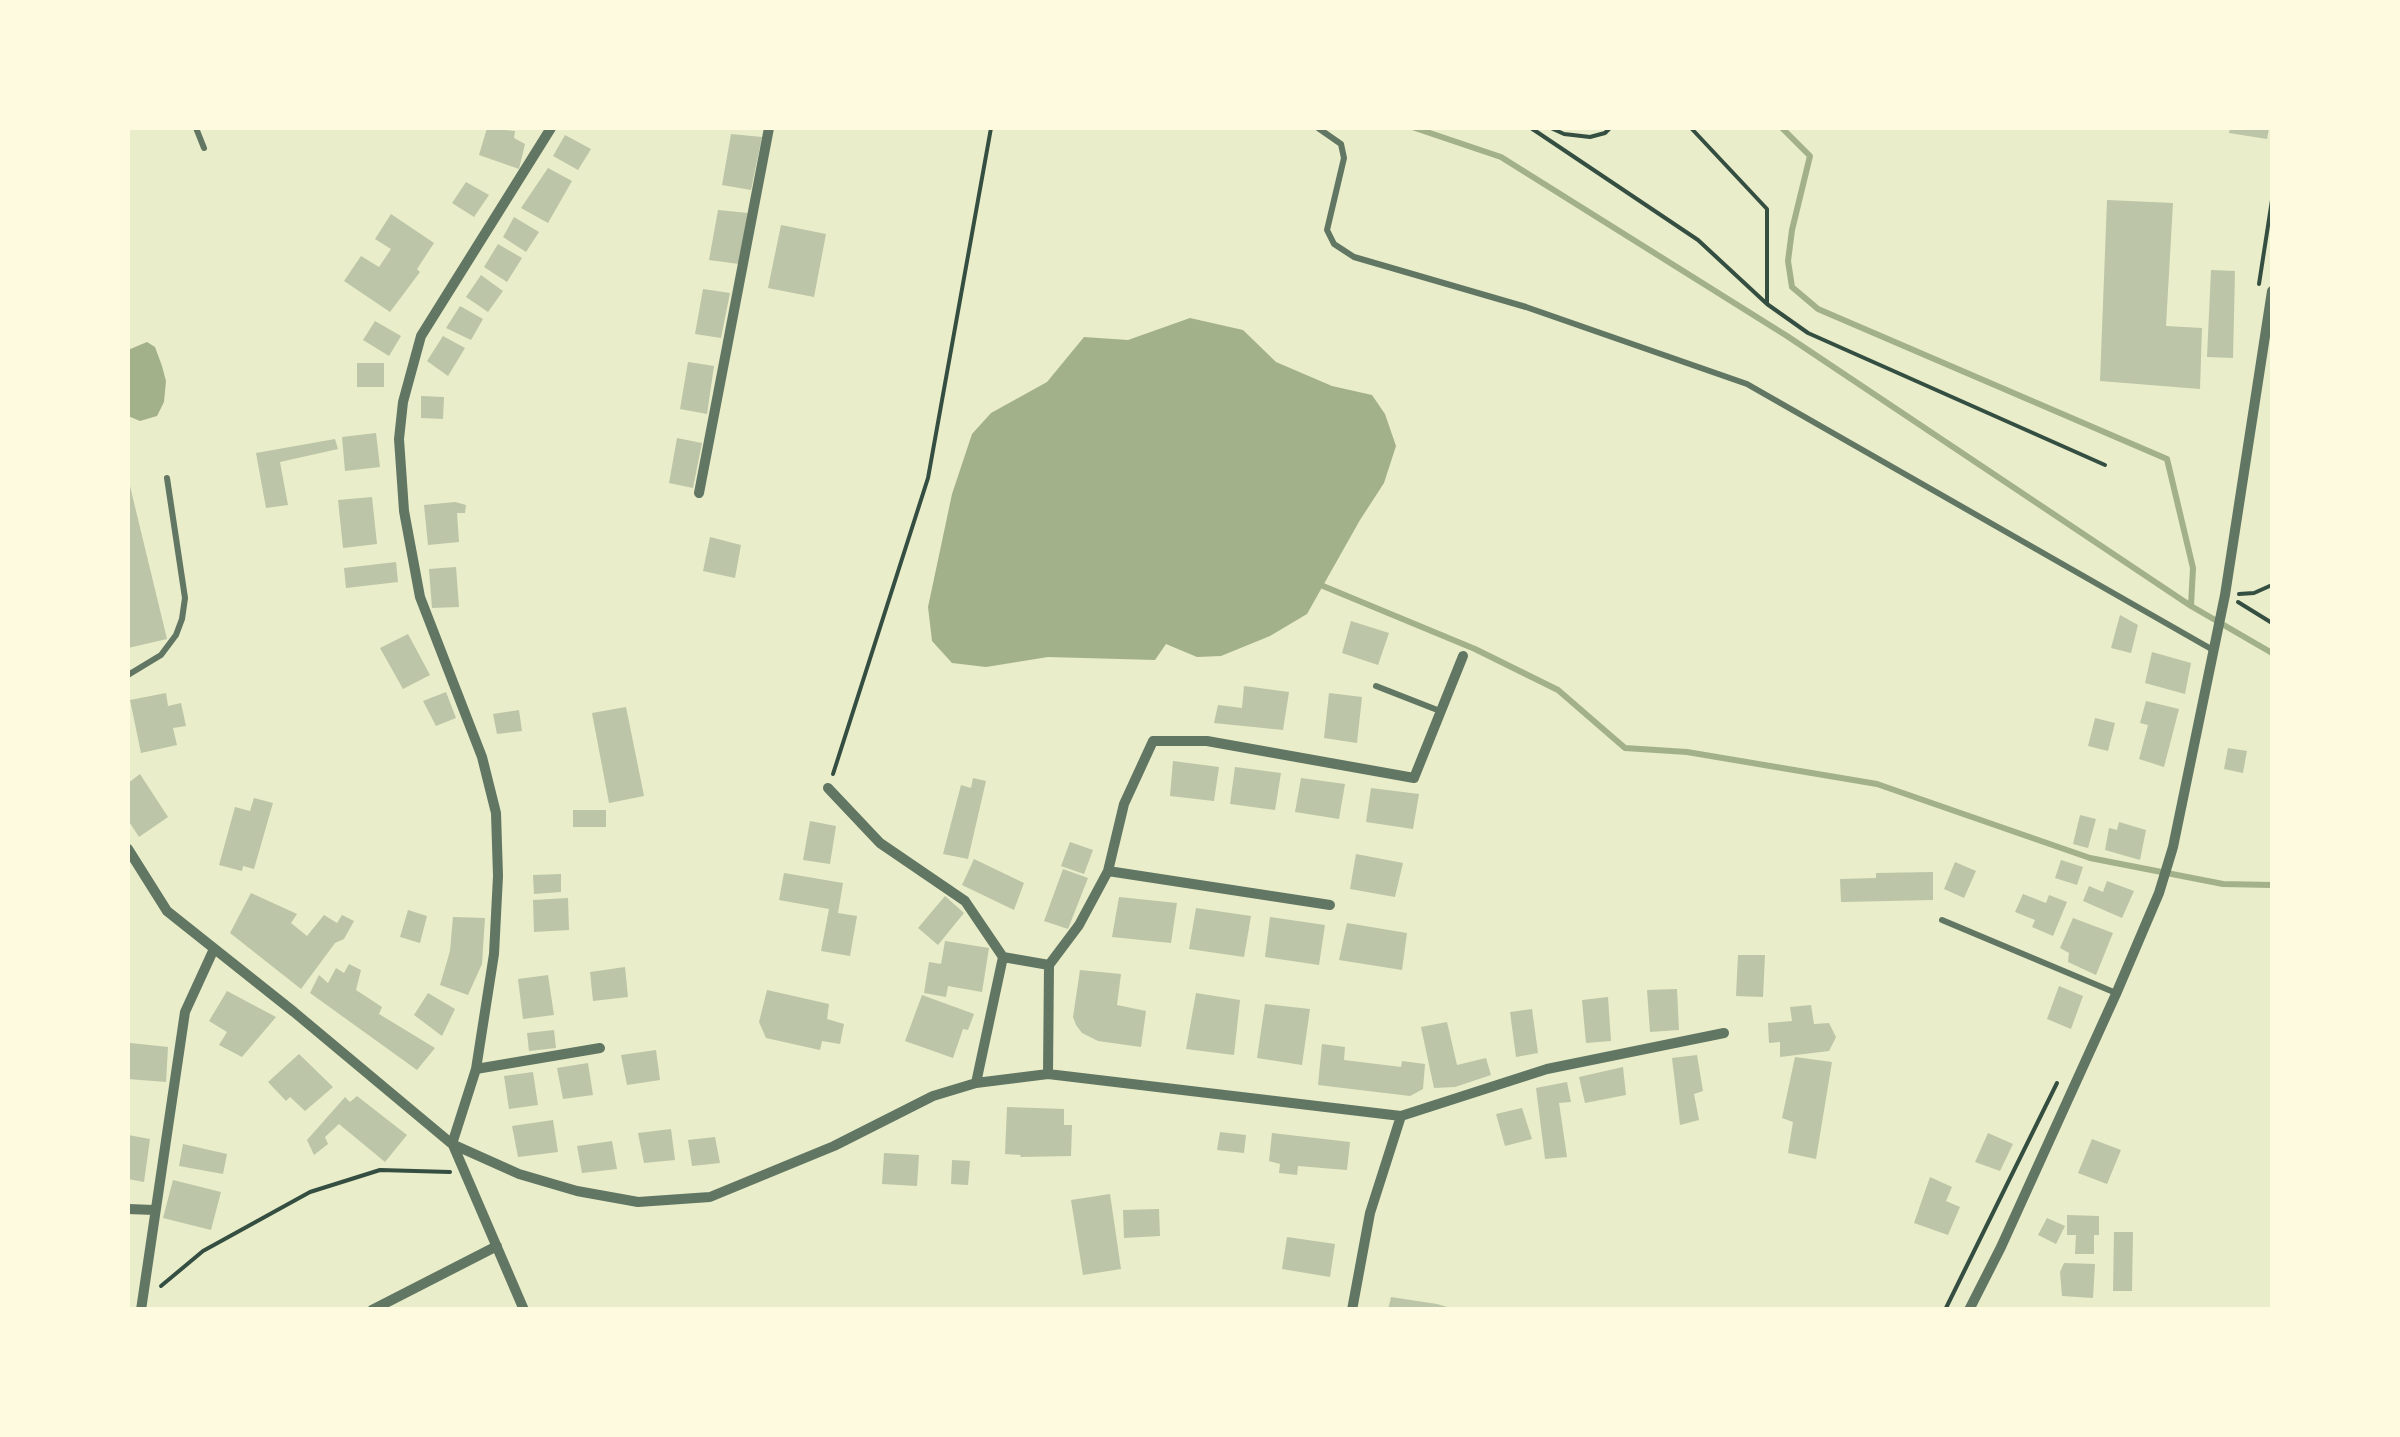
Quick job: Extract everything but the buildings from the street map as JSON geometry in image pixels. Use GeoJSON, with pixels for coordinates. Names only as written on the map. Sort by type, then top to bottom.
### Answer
{"type":"FeatureCollection","features":[{"type":"Feature","properties":{"kind":"street"},"geometry":{"type":"LineString","coordinates":[[524,1310],[452,1144],[476,1068],[494,954],[496,813],[482,756],[420,597],[404,511],[398,439],[403,402],[421,336],[552,128]]}},
{"type":"Feature","properties":{"kind":"street"},"geometry":{"type":"LineString","coordinates":[[699,493],[769,128]]}},
{"type":"Feature","properties":{"kind":"street"},"geometry":{"type":"LineString","coordinates":[[1968,1310],[2116,994],[2159,893],[2173,847],[2225,595],[2272,291]]}},
{"type":"Feature","properties":{"kind":"street"},"geometry":{"type":"LineString","coordinates":[[1048,1074],[1049,965],[1079,924],[1108,870],[1124,804],[1152,742],[1207,742],[1414,778],[1462,656]]}},
{"type":"Feature","properties":{"kind":"street"},"geometry":{"type":"LineString","coordinates":[[828,788],[880,843],[965,901],[1003,957],[1049,965]]}},
{"type":"Feature","properties":{"kind":"street"},"geometry":{"type":"LineString","coordinates":[[128,850],[168,912],[452,1144],[519,1174],[578,1191],[638,1202],[710,1197],[834,1146],[933,1096],[976,1084],[1048,1074],[1401,1116],[1546,1069],[1724,1033]]}},
{"type":"Feature","properties":{"kind":"street"},"geometry":{"type":"LineString","coordinates":[[1108,870],[1330,905]]}},
{"type":"Feature","properties":{"kind":"street"},"geometry":{"type":"LineString","coordinates":[[128,1308],[141,1306],[185,1012],[213,950]]}},
{"type":"Feature","properties":{"kind":"street"},"geometry":{"type":"LineString","coordinates":[[976,1084],[1003,957]]}},
{"type":"Feature","properties":{"kind":"street"},"geometry":{"type":"LineString","coordinates":[[476,1068],[600,1048]]}},
{"type":"Feature","properties":{"kind":"street"},"geometry":{"type":"LineString","coordinates":[[1352,1310],[1370,1213],[1401,1116]]}},
{"type":"Feature","properties":{"kind":"street"},"geometry":{"type":"LineString","coordinates":[[128,1209],[154,1210]]}},
{"type":"Feature","properties":{"kind":"street"},"geometry":{"type":"LineString","coordinates":[[372,1310],[496,1246]]}},
{"type":"Feature","properties":{"kind":"lane"},"geometry":{"type":"LineString","coordinates":[[196,128],[204,148]]}},
{"type":"Feature","properties":{"kind":"lane"},"geometry":{"type":"LineString","coordinates":[[1318,128],[1341,144],[1344,158],[1328,230],[1334,244],[1354,256],[1526,307],[1747,384],[2213,650]]}},
{"type":"Feature","properties":{"kind":"lane"},"geometry":{"type":"LineString","coordinates":[[128,675],[160,655],[176,635],[182,619],[185,598],[167,478]]}},
{"type":"Feature","properties":{"kind":"lane"},"geometry":{"type":"LineString","coordinates":[[1376,686],[1441,712]]}},
{"type":"Feature","properties":{"kind":"lane"},"geometry":{"type":"LineString","coordinates":[[1942,920],[2116,994]]}},
{"type":"Feature","properties":{"kind":"path"},"geometry":{"type":"LineString","coordinates":[[828,788],[928,478],[991,128]]}},
{"type":"Feature","properties":{"kind":"path"},"geometry":{"type":"LineString","coordinates":[[1531,128],[1698,240],[1767,304],[1808,334],[2105,465]]}},
{"type":"Feature","properties":{"kind":"path"},"geometry":{"type":"LineString","coordinates":[[1551,128],[1590,137],[1610,128]]}},
{"type":"Feature","properties":{"kind":"path"},"geometry":{"type":"LineString","coordinates":[[1577,128],[1596,128]]}},
{"type":"Feature","properties":{"kind":"path"},"geometry":{"type":"LineString","coordinates":[[1691,128],[1767,209],[1767,304]]}},
{"type":"Feature","properties":{"kind":"path"},"geometry":{"type":"LineString","coordinates":[[2225,595],[2254,593],[2272,585]]}},
{"type":"Feature","properties":{"kind":"path"},"geometry":{"type":"LineString","coordinates":[[2225,595],[2272,623]]}},
{"type":"Feature","properties":{"kind":"path"},"geometry":{"type":"LineString","coordinates":[[1945,1310],[2057,1083]]}},
{"type":"Feature","properties":{"kind":"path"},"geometry":{"type":"LineString","coordinates":[[141,1306],[203,1251],[310,1192],[380,1170],[465,1173]]}},
{"type":"Feature","properties":{"kind":"shaded area"},"geometry":{"type":"Polygon","coordinates":[[[1190,318],[1243,330],[1276,362],[1332,386],[1372,395],[1385,414],[1396,446],[1384,483],[1307,614],[1270,636],[1221,656],[1197,657],[1166,644],[1155,660],[1048,657],[986,667],[952,663],[932,641],[928,607],[952,494],[972,434],[991,413],[1047,382],[1084,337],[1128,340],[1190,318]]]}},
{"type":"Feature","properties":{"kind":"shaded area"},"geometry":{"type":"Polygon","coordinates":[[[147,342],[155,347],[166,381],[164,402],[157,416],[140,421],[128,416],[128,350],[147,342]]]}},
{"type":"Feature","properties":{"kind":"waterway"},"geometry":{"type":"LineString","coordinates":[[1415,128],[1501,157],[1787,336],[2191,606],[2272,653]]}},
{"type":"Feature","properties":{"kind":"waterway"},"geometry":{"type":"LineString","coordinates":[[1782,128],[1810,156],[1792,230],[1788,261],[1792,287],[1818,309],[2167,459],[2193,568],[2191,606]]}},
{"type":"Feature","properties":{"kind":"waterway"},"geometry":{"type":"LineString","coordinates":[[1323,586],[1475,649],[1558,690],[1625,748],[1687,752],[1877,784],[2090,858],[2223,884],[2272,885]]}}]}
